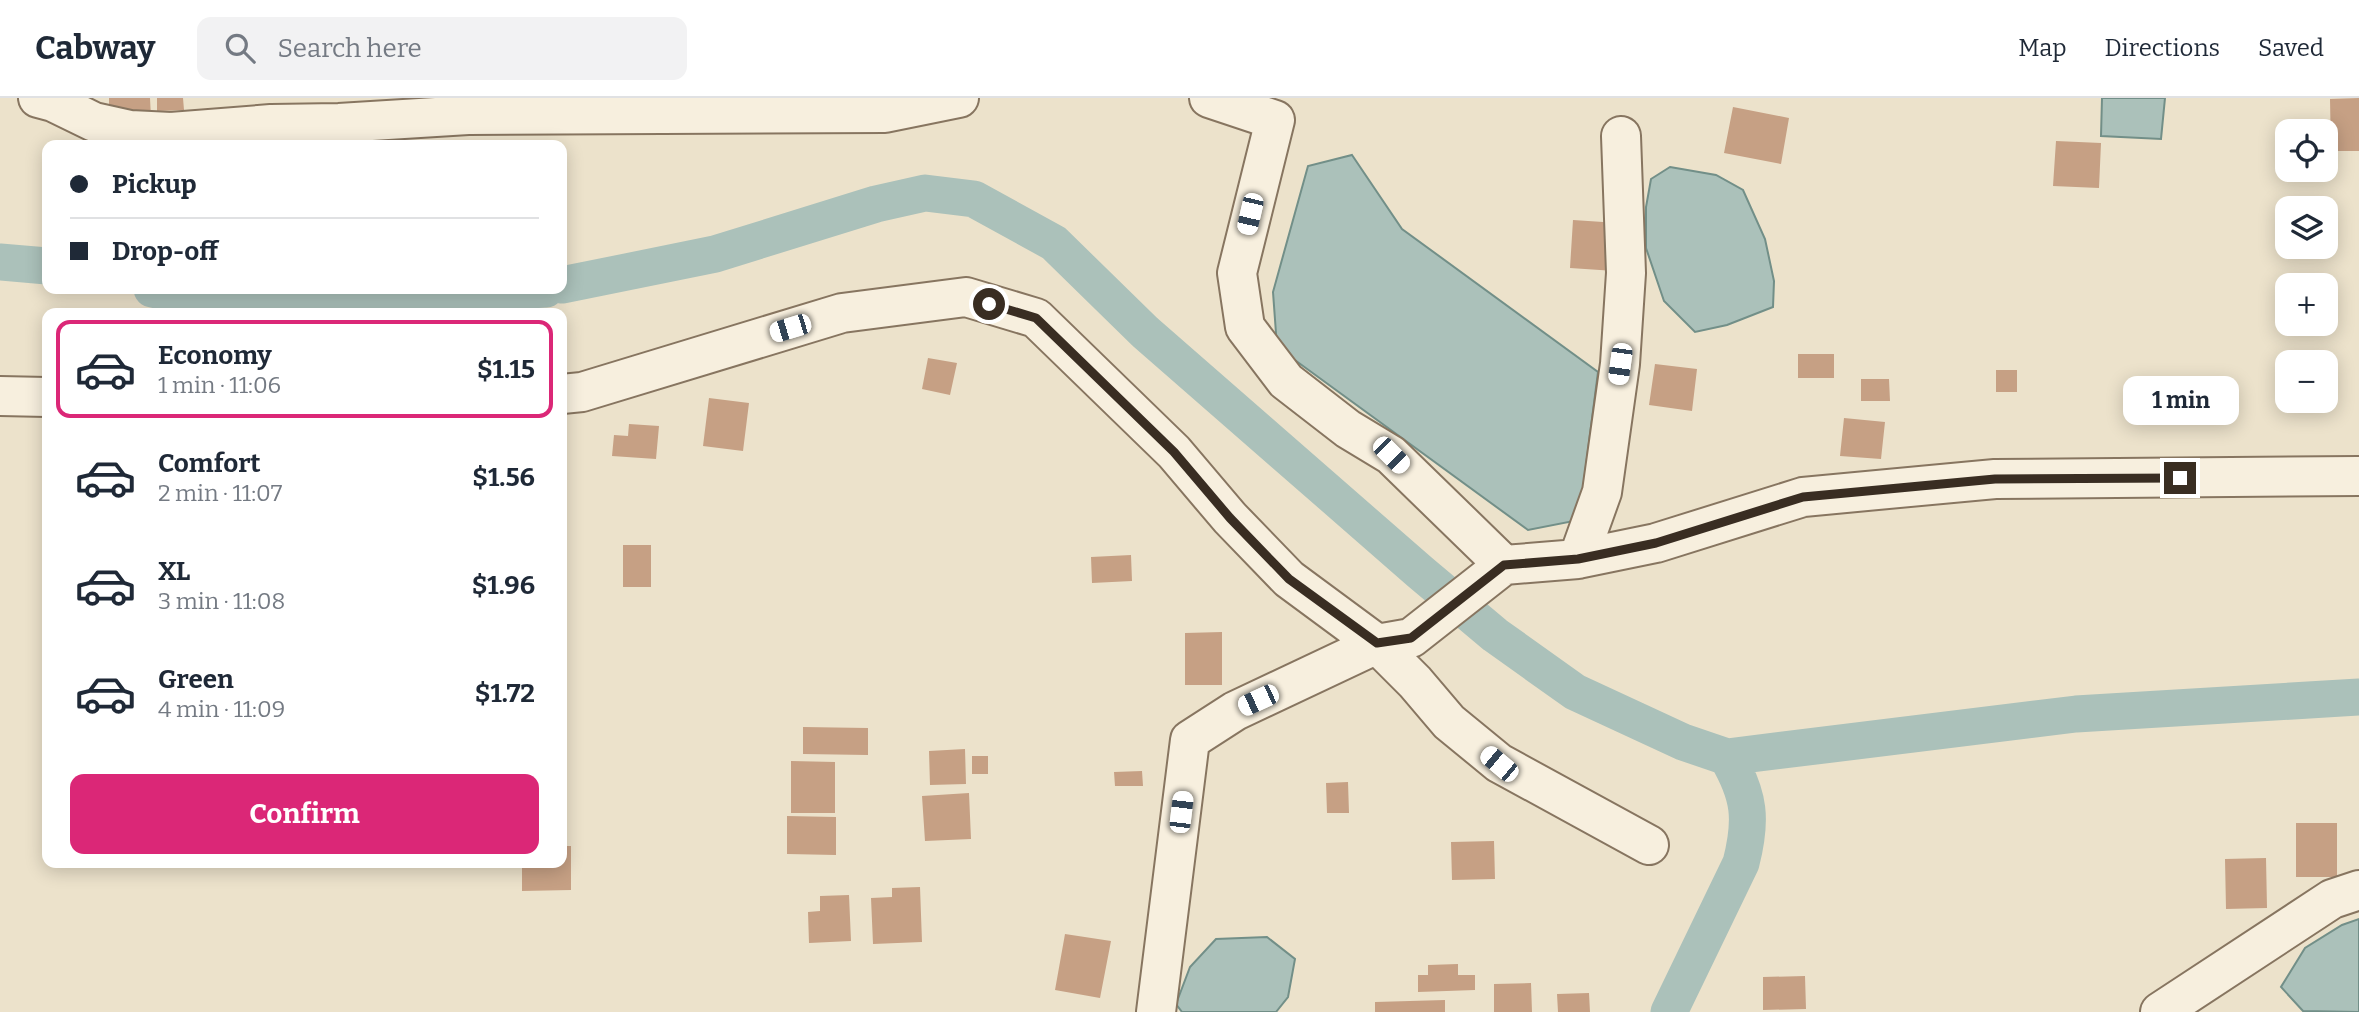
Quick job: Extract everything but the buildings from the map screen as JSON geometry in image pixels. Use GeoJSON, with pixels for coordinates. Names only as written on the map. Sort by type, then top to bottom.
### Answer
{"type":"FeatureCollection","features":[{"type":"Feature","properties":{"kind":"street"},"geometry":{"type":"LineString","coordinates":[[38,98],[53,102],[94,122],[130,131],[171,132],[271,124],[339,123],[468,115],[885,113],[959,98]]}},
{"type":"Feature","properties":{"kind":"street"},"geometry":{"type":"LineString","coordinates":[[1209,98],[1273,109],[1237,273],[1245,327],[1286,381],[1348,429],[1391,455],[1504,565]]}},
{"type":"Feature","properties":{"kind":"street"},"geometry":{"type":"LineString","coordinates":[[1578,559],[1602,492],[1620,364],[1626,273],[1620,136]]}},
{"type":"Feature","properties":{"kind":"street"},"geometry":{"type":"LineString","coordinates":[[567,394],[582,392],[842,313],[966,297],[1036,318],[1174,452],[1230,518],[1289,579],[1394,641],[1415,682],[1449,722],[1499,764],[1649,845]]}},
{"type":"Feature","properties":{"kind":"street"},"geometry":{"type":"LineString","coordinates":[[0,396],[42,397]]}},
{"type":"Feature","properties":{"kind":"street"},"geometry":{"type":"LineString","coordinates":[[1156,1012],[1190,740],[1235,711],[1394,641],[1504,565],[1578,559],[1656,543],[1803,497],[1995,479],[2359,476]]}},
{"type":"Feature","properties":{"kind":"street"},"geometry":{"type":"LineString","coordinates":[[2160,1012],[2332,899],[2359,890]]}},
{"type":"Feature","properties":{"kind":"water"},"geometry":{"type":"Polygon","coordinates":[[[2102,98],[2165,98],[2161,139],[2101,136],[2102,98]]]}},
{"type":"Feature","properties":{"kind":"water"},"geometry":{"type":"Polygon","coordinates":[[[1352,155],[1402,229],[1598,372],[1579,520],[1528,530],[1277,347],[1273,292],[1308,166],[1352,155]]]}},
{"type":"Feature","properties":{"kind":"water"},"geometry":{"type":"Polygon","coordinates":[[[1670,167],[1716,175],[1743,190],[1765,239],[1774,281],[1773,307],[1727,325],[1695,332],[1664,301],[1646,248],[1646,207],[1651,179],[1670,167]]]}},
{"type":"Feature","properties":{"kind":"water"},"geometry":{"type":"Polygon","coordinates":[[[2359,919],[2359,1012],[2303,1011],[2281,987],[2305,948],[2342,925],[2359,919]]]}},
{"type":"Feature","properties":{"kind":"water"},"geometry":{"type":"Polygon","coordinates":[[[1267,937],[1295,959],[1288,997],[1276,1012],[1182,1012],[1176,1004],[1190,967],[1216,939],[1267,937]]]}},
{"type":"Feature","properties":{"kind":"waterway"},"geometry":{"type":"LineString","coordinates":[[567,284],[715,254],[876,204],[925,193],[974,199],[1054,243],[1145,332],[1495,635],[1575,692],[1683,742],[1727,757],[1735,771],[1747,808],[1747,834],[1741,863],[1669,1012]]}},
{"type":"Feature","properties":{"kind":"waterway"},"geometry":{"type":"LineString","coordinates":[[0,262],[42,266]]}},
{"type":"Feature","properties":{"kind":"waterway"},"geometry":{"type":"LineString","coordinates":[[175,294],[221,304],[465,294]]}},
{"type":"Feature","properties":{"kind":"waterway"},"geometry":{"type":"LineString","coordinates":[[1727,757],[2076,714],[2359,697]]}},
{"type":"Feature","properties":{"kind":"route"},"geometry":{"type":"LineString","coordinates":[[989,304],[1036,318],[1174,452],[1230,518],[1289,579],[1377,643],[1411,638],[1504,565],[1578,559],[1656,543],[1803,497],[1995,479],[2180,478]]}}]}
